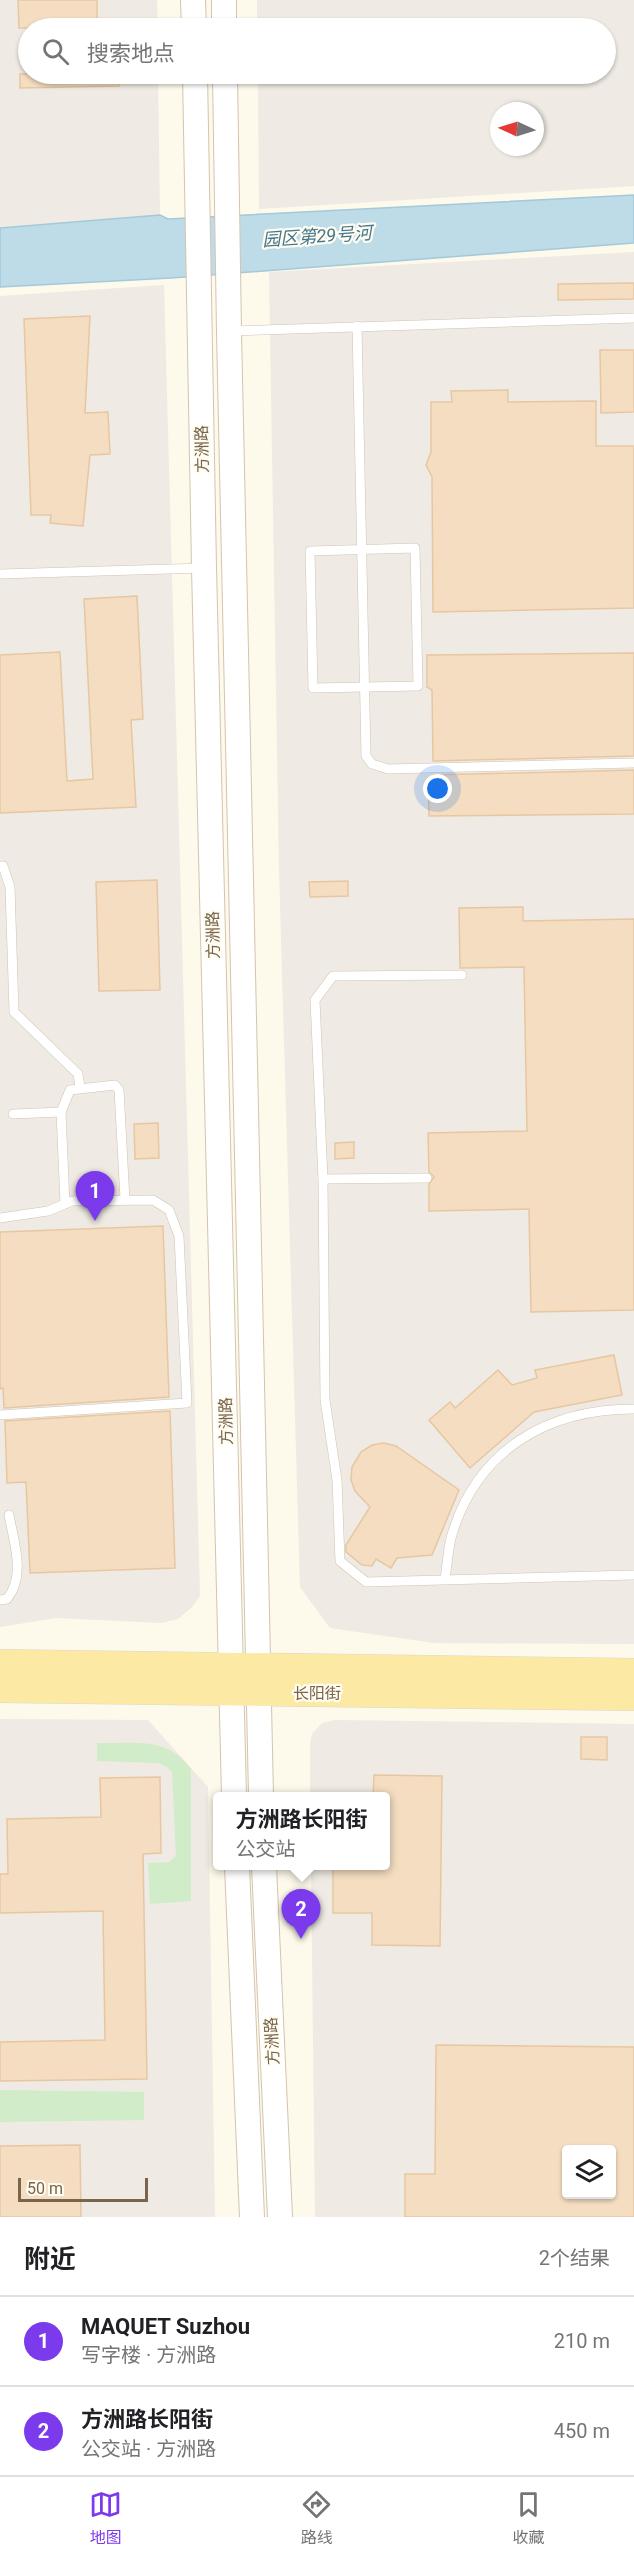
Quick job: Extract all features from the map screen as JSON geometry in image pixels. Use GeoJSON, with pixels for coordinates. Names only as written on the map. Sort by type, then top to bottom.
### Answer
{"type":"FeatureCollection","features":[{"type":"Feature","properties":{"kind":"main road"},"geometry":{"type":"LineString","coordinates":[[193,0],[194,18]]}},
{"type":"Feature","properties":{"kind":"main road"},"geometry":{"type":"LineString","coordinates":[[224,0],[224,18]]}},
{"type":"Feature","properties":{"kind":"main road","name":"方洲路"},"geometry":{"type":"LineString","coordinates":[[195,84],[204,568],[248,1675],[260,1792]]}},
{"type":"Feature","properties":{"kind":"main road","name":"方洲路"},"geometry":{"type":"LineString","coordinates":[[225,84],[248,1675]]}},
{"type":"Feature","properties":{"kind":"main road","name":"长阳街"},"geometry":{"type":"LineString","coordinates":[[0,1663],[634,1697]]}},
{"type":"Feature","properties":{"kind":"main road","name":"长阳街"},"geometry":{"type":"LineString","coordinates":[[0,1689],[230,1693],[248,1675],[634,1672]]}},
{"type":"Feature","properties":{"kind":"main road"},"geometry":{"type":"LineString","coordinates":[[230,1693],[234,1792]]}},
{"type":"Feature","properties":{"kind":"main road","name":"方洲路"},"geometry":{"type":"LineString","coordinates":[[237,1870],[252,2217]]}},
{"type":"Feature","properties":{"kind":"main road","name":"方洲路"},"geometry":{"type":"LineString","coordinates":[[264,1870],[280,2217]]}},
{"type":"Feature","properties":{"kind":"lane"},"geometry":{"type":"LineString","coordinates":[[229,332],[634,318]]}},
{"type":"Feature","properties":{"kind":"lane"},"geometry":{"type":"LineString","coordinates":[[357,326],[366,756],[372,764],[380,768],[634,763]]}},
{"type":"Feature","properties":{"kind":"lane"},"geometry":{"type":"LineString","coordinates":[[415,548],[418,686],[364,687],[313,688],[310,551],[415,548]]}},
{"type":"Feature","properties":{"kind":"lane"},"geometry":{"type":"LineString","coordinates":[[0,574],[204,568]]}},
{"type":"Feature","properties":{"kind":"lane"},"geometry":{"type":"LineString","coordinates":[[0,866],[3,866],[10,887],[14,1012],[78,1074],[80,1087]]}},
{"type":"Feature","properties":{"kind":"lane"},"geometry":{"type":"LineString","coordinates":[[462,975],[333,976],[315,1000],[323,1179],[325,1400],[337,1480],[340,1561],[366,1582],[634,1575]]}},
{"type":"Feature","properties":{"kind":"lane"},"geometry":{"type":"LineString","coordinates":[[65,1204],[61,1112],[70,1090],[80,1087],[115,1085],[120,1090],[125,1200]]}},
{"type":"Feature","properties":{"kind":"lane"},"geometry":{"type":"LineString","coordinates":[[14,1114],[61,1112]]}},
{"type":"Feature","properties":{"kind":"lane"},"geometry":{"type":"LineString","coordinates":[[323,1179],[427,1178]]}},
{"type":"Feature","properties":{"kind":"lane"},"geometry":{"type":"LineString","coordinates":[[0,1218],[48,1211],[72,1201],[153,1200],[169,1210],[179,1236],[187,1402],[0,1415]]}},
{"type":"Feature","properties":{"kind":"lane"},"geometry":{"type":"LineString","coordinates":[[445,1579],[451,1538],[470,1494],[498,1457],[529,1432],[571,1415],[634,1409]]}},
{"type":"Feature","properties":{"kind":"lane"},"geometry":{"type":"LineString","coordinates":[[0,1600],[7,1599],[15,1589],[18,1563],[9,1515]]}},
{"type":"Feature","properties":{"kind":"shaded area"},"geometry":{"type":"Polygon","coordinates":[[[0,0],[157,0],[158,18],[18,18],[18,84],[158,84],[160,215],[0,228],[0,0]]]}},
{"type":"Feature","properties":{"kind":"shaded area"},"geometry":{"type":"Polygon","coordinates":[[[257,0],[634,0],[634,186],[259,209],[258,84],[616,84],[616,18],[257,18],[257,0]]]}},
{"type":"Feature","properties":{"kind":"shaded area"},"geometry":{"type":"Polygon","coordinates":[[[634,252],[634,1644],[434,1643],[330,1628],[300,1587],[279,870],[269,272],[634,252]]]}},
{"type":"Feature","properties":{"kind":"shaded area"},"geometry":{"type":"Polygon","coordinates":[[[164,285],[200,1596],[192,1607],[178,1619],[161,1623],[56,1618],[0,1627],[0,296],[164,285]]]}},
{"type":"Feature","properties":{"kind":"shaded area"},"geometry":{"type":"Polygon","coordinates":[[[0,1719],[148,1720],[208,1787],[215,2217],[0,2217],[0,1719]]]}},
{"type":"Feature","properties":{"kind":"shaded area"},"geometry":{"type":"Polygon","coordinates":[[[335,1720],[634,1724],[634,2217],[315,2217],[311,1870],[390,1870],[390,1792],[310,1792],[312,1734],[322,1723],[335,1720]]]}},
{"type":"Feature","properties":{"kind":"green space"},"geometry":{"type":"Polygon","coordinates":[[[97,1743],[137,1743],[160,1747],[182,1758],[191,1769],[191,1901],[150,1904],[148,1863],[169,1862],[176,1856],[172,1772],[159,1763],[97,1761],[97,1743]]]}},
{"type":"Feature","properties":{"kind":"green space"},"geometry":{"type":"Polygon","coordinates":[[[0,2090],[144,2092],[144,2120],[0,2122],[0,2090]]]}},
{"type":"Feature","properties":{"kind":"water","name":"园区第29号河"},"geometry":{"type":"Polygon","coordinates":[[[634,195],[634,243],[171,278],[0,287],[0,228],[160,215],[168,219],[634,195]]]}},
{"type":"Feature","properties":{"kind":"building"},"geometry":{"type":"Polygon","coordinates":[[[18,0],[97,0],[97,18],[19,18],[18,0]]]}},
{"type":"Feature","properties":{"kind":"building"},"geometry":{"type":"Polygon","coordinates":[[[20,84],[119,84],[119,86],[20,88],[20,84]]]}},
{"type":"Feature","properties":{"kind":"building"},"geometry":{"type":"Polygon","coordinates":[[[634,283],[634,299],[558,300],[558,284],[634,283]]]}},
{"type":"Feature","properties":{"kind":"building"},"geometry":{"type":"Polygon","coordinates":[[[90,316],[85,413],[108,412],[110,454],[90,455],[83,526],[50,523],[51,515],[31,515],[24,319],[90,316]]]}},
{"type":"Feature","properties":{"kind":"building"},"geometry":{"type":"Polygon","coordinates":[[[600,350],[634,350],[634,412],[601,413],[600,350]]]}},
{"type":"Feature","properties":{"kind":"building"},"geometry":{"type":"Polygon","coordinates":[[[508,390],[508,402],[596,401],[596,446],[634,446],[634,608],[433,612],[432,477],[426,465],[431,452],[431,402],[452,402],[451,391],[508,390]]]}},
{"type":"Feature","properties":{"kind":"building"},"geometry":{"type":"Polygon","coordinates":[[[137,596],[143,719],[131,720],[136,807],[0,813],[0,655],[60,652],[67,781],[93,779],[84,599],[137,596]]]}},
{"type":"Feature","properties":{"kind":"building"},"geometry":{"type":"Polygon","coordinates":[[[634,653],[634,756],[433,761],[432,690],[427,687],[427,655],[634,653]]]}},
{"type":"Feature","properties":{"kind":"building"},"geometry":{"type":"Polygon","coordinates":[[[634,770],[634,814],[429,816],[428,783],[433,780],[433,775],[634,770]]]}},
{"type":"Feature","properties":{"kind":"building"},"geometry":{"type":"Polygon","coordinates":[[[157,880],[160,990],[99,991],[96,882],[157,880]]]}},
{"type":"Feature","properties":{"kind":"building"},"geometry":{"type":"Polygon","coordinates":[[[348,881],[348,896],[310,897],[309,882],[348,881]]]}},
{"type":"Feature","properties":{"kind":"building"},"geometry":{"type":"Polygon","coordinates":[[[523,907],[523,921],[634,919],[634,1310],[531,1312],[529,1209],[429,1211],[429,1184],[434,1177],[429,1172],[428,1133],[527,1131],[524,967],[460,968],[459,908],[523,907]]]}},
{"type":"Feature","properties":{"kind":"building"},"geometry":{"type":"Polygon","coordinates":[[[158,1123],[159,1158],[135,1159],[134,1124],[158,1123]]]}},
{"type":"Feature","properties":{"kind":"building"},"geometry":{"type":"Polygon","coordinates":[[[354,1142],[354,1158],[335,1159],[335,1143],[354,1142]]]}},
{"type":"Feature","properties":{"kind":"building"},"geometry":{"type":"Polygon","coordinates":[[[163,1226],[169,1397],[4,1408],[3,1388],[0,1389],[0,1232],[163,1226]]]}},
{"type":"Feature","properties":{"kind":"building"},"geometry":{"type":"Polygon","coordinates":[[[614,1355],[622,1395],[534,1412],[470,1468],[429,1420],[450,1402],[455,1408],[498,1370],[512,1385],[537,1378],[535,1370],[614,1355]]]}},
{"type":"Feature","properties":{"kind":"building"},"geometry":{"type":"Polygon","coordinates":[[[170,1411],[175,1568],[30,1573],[26,1482],[7,1483],[5,1421],[170,1411]]]}},
{"type":"Feature","properties":{"kind":"building"},"geometry":{"type":"Polygon","coordinates":[[[384,1443],[396,1446],[459,1490],[432,1555],[397,1558],[391,1568],[376,1559],[372,1566],[362,1565],[346,1552],[346,1545],[370,1507],[355,1491],[351,1480],[352,1467],[361,1452],[372,1445],[384,1443]]]}},
{"type":"Feature","properties":{"kind":"building"},"geometry":{"type":"Polygon","coordinates":[[[581,1737],[607,1737],[607,1760],[581,1759],[581,1737]]]}},
{"type":"Feature","properties":{"kind":"building"},"geometry":{"type":"Polygon","coordinates":[[[374,1775],[442,1776],[440,1946],[372,1945],[372,1913],[333,1913],[333,1870],[390,1870],[390,1792],[373,1792],[374,1775]]]}},
{"type":"Feature","properties":{"kind":"building"},"geometry":{"type":"Polygon","coordinates":[[[160,1777],[161,1853],[143,1854],[147,2079],[0,2081],[0,2042],[105,2040],[103,1911],[0,1913],[0,1874],[8,1874],[7,1819],[101,1817],[100,1778],[160,1777]]]}},
{"type":"Feature","properties":{"kind":"building"},"geometry":{"type":"Polygon","coordinates":[[[436,2045],[634,2047],[634,2217],[405,2217],[405,2174],[435,2174],[436,2045]]]}},
{"type":"Feature","properties":{"kind":"building"},"geometry":{"type":"Polygon","coordinates":[[[80,2145],[81,2217],[0,2217],[0,2146],[80,2145]]]}},
{"type":"Feature","properties":{"kind":"place","name":"MAQUET Suzhou"},"geometry":{"type":"Point","coordinates":[95,1221]}},
{"type":"Feature","properties":{"kind":"place","name":"方洲路长阳街"},"geometry":{"type":"Point","coordinates":[301,1939]}}]}
